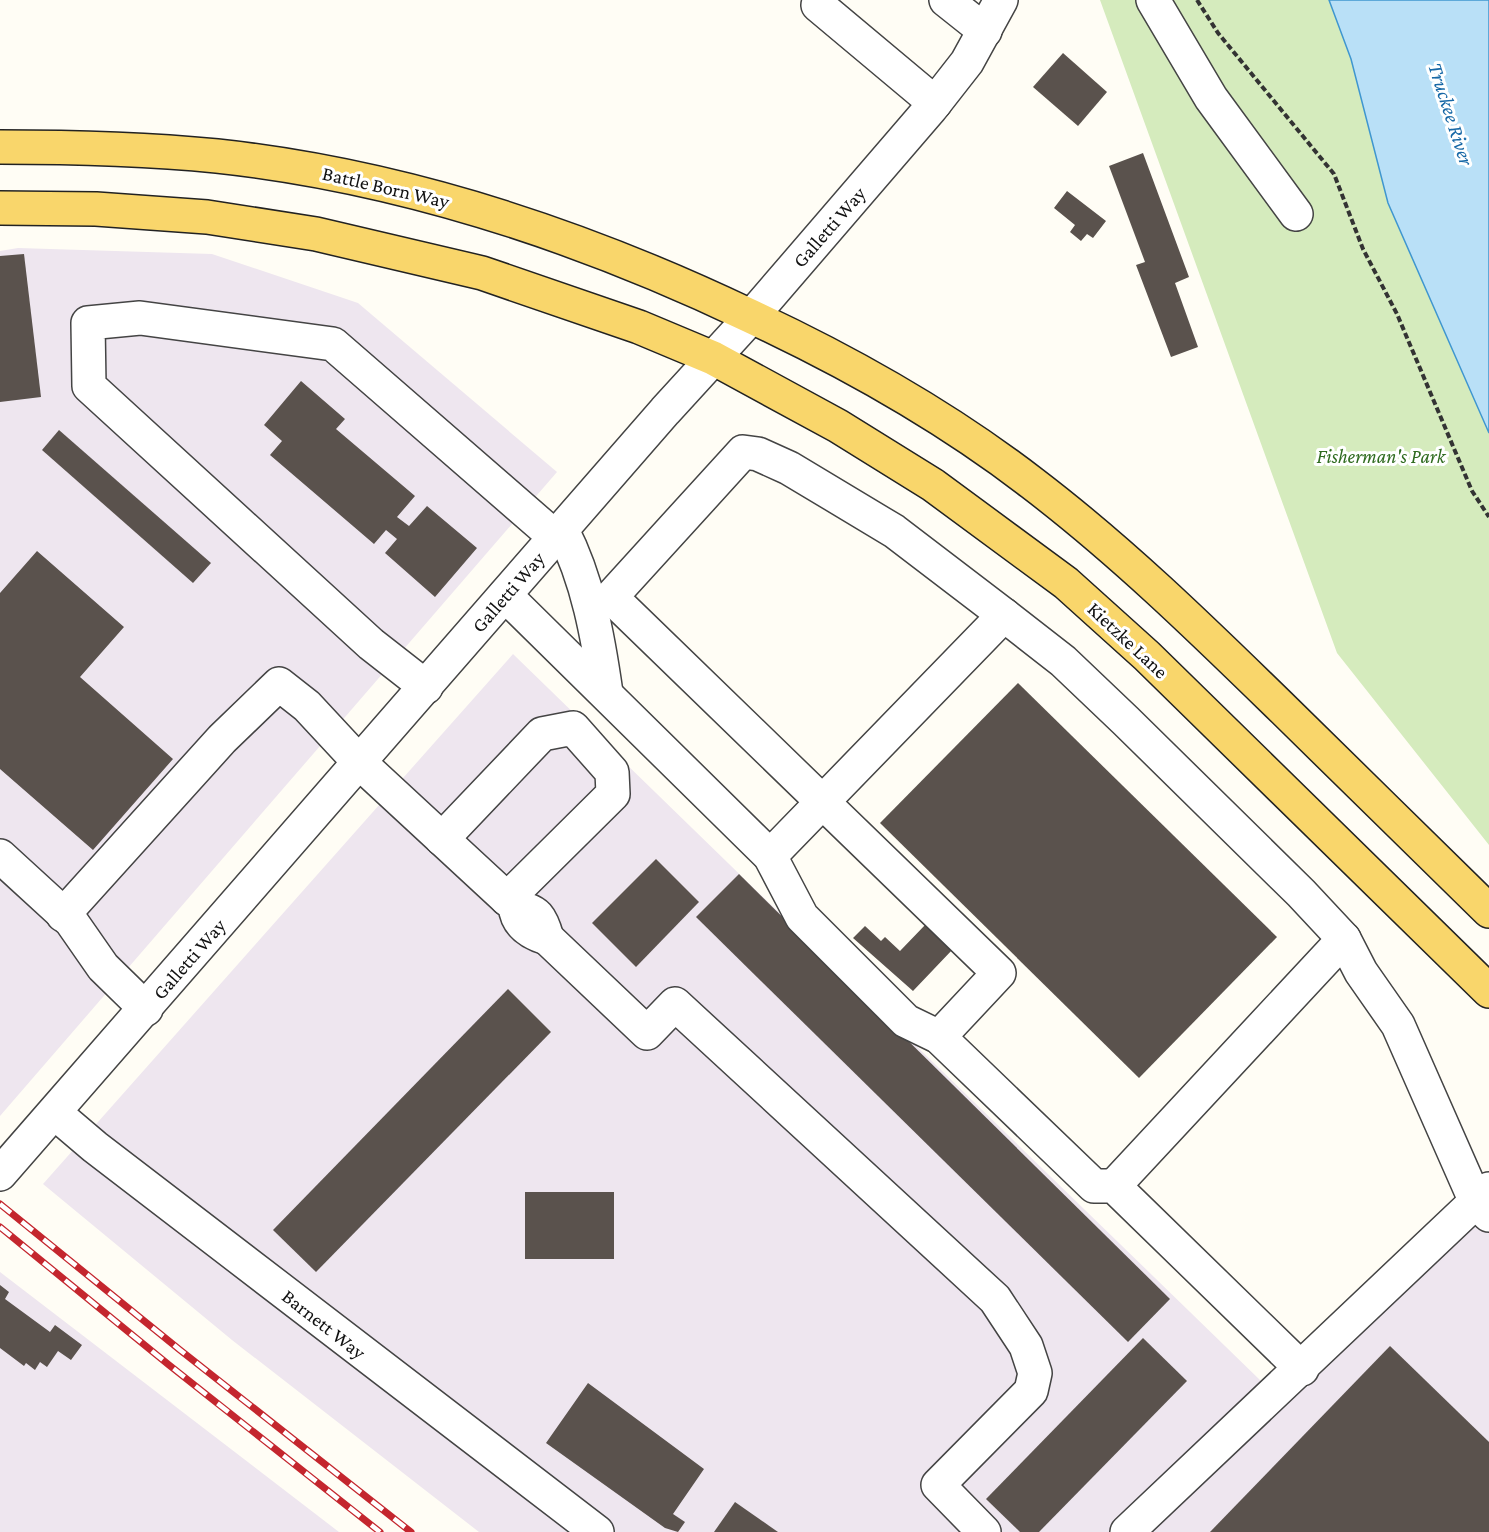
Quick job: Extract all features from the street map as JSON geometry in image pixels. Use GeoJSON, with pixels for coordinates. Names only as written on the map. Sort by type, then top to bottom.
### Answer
{"type":"FeatureCollection","features":[{"type":"Feature","properties":{"kind":"main road","name":"Battle Born Way"},"geometry":{"type":"LineString","coordinates":[[5,145],[113,148],[212,156],[385,185],[494,213],[549,232],[657,273],[752,316]]}},
{"type":"Feature","properties":{"kind":"main road"},"geometry":{"type":"LineString","coordinates":[[0,208],[96,209],[207,217],[316,234],[482,273],[639,327],[713,358]]}},
{"type":"Feature","properties":{"kind":"main road"},"geometry":{"type":"LineString","coordinates":[[752,316],[809,343],[901,395],[990,452],[1033,483],[1122,555],[1195,623],[1489,911]]}},
{"type":"Feature","properties":{"kind":"main road","name":"Kietzke Lane"},"geometry":{"type":"LineString","coordinates":[[713,358],[838,426],[933,484],[1066,583],[1147,656],[1489,990]]}},
{"type":"Feature","properties":{"kind":"street"},"geometry":{"type":"LineString","coordinates":[[946,0],[985,31]]}},
{"type":"Feature","properties":{"kind":"street","name":"Galletti Way"},"geometry":{"type":"LineString","coordinates":[[0,1174],[752,316],[934,103],[967,62],[1001,0]]}},
{"type":"Feature","properties":{"kind":"street"},"geometry":{"type":"LineString","coordinates":[[1153,0],[1211,98],[1296,214]]}},
{"type":"Feature","properties":{"kind":"street"},"geometry":{"type":"LineString","coordinates":[[818,5],[934,103]]}},
{"type":"Feature","properties":{"kind":"street"},"geometry":{"type":"LineString","coordinates":[[426,687],[371,644],[89,386],[88,323],[140,318],[333,344],[559,534],[578,560],[599,643],[606,693]]}},
{"type":"Feature","properties":{"kind":"street"},"geometry":{"type":"LineString","coordinates":[[939,1037],[999,973],[611,597],[743,452],[758,454],[789,468],[894,531],[1063,661],[1301,893],[1344,939],[1411,1052],[1485,1202],[1127,1532]]}},
{"type":"Feature","properties":{"kind":"street"},"geometry":{"type":"LineString","coordinates":[[505,596],[770,856],[802,917],[906,1021],[939,1037],[1094,1186],[1114,1186],[1302,1369]]}},
{"type":"Feature","properties":{"kind":"street"},"geometry":{"type":"LineString","coordinates":[[770,856],[1004,615]]}},
{"type":"Feature","properties":{"kind":"street"},"geometry":{"type":"LineString","coordinates":[[63,915],[222,739],[279,684],[307,706],[360,763],[511,903],[517,918],[531,933],[548,938],[647,1033],[675,1004],[995,1299],[1026,1346],[1035,1373],[1030,1391],[938,1485],[984,1532]]}},
{"type":"Feature","properties":{"kind":"street"},"geometry":{"type":"LineString","coordinates":[[442,838],[542,734],[573,728],[612,772],[613,794],[511,903]]}},
{"type":"Feature","properties":{"kind":"street"},"geometry":{"type":"LineString","coordinates":[[0,856],[71,921],[103,968],[146,1009]]}},
{"type":"Feature","properties":{"kind":"street"},"geometry":{"type":"LineString","coordinates":[[1114,1186],[1344,939]]}},
{"type":"Feature","properties":{"kind":"street","name":"Barnett Way"},"geometry":{"type":"LineString","coordinates":[[55,1113],[95,1148],[597,1532]]}},
{"type":"Feature","properties":{"kind":"path"},"geometry":{"type":"LineString","coordinates":[[1197,0],[1218,33],[1334,174],[1363,249],[1397,314],[1472,491],[1489,517]]}},
{"type":"Feature","properties":{"kind":"shaded area"},"geometry":{"type":"Polygon","coordinates":[[[18,248],[212,254],[358,303],[557,472],[0,1116],[0,251],[18,248]]]}},
{"type":"Feature","properties":{"kind":"shaded area"},"geometry":{"type":"Polygon","coordinates":[[[513,654],[1261,1381],[1338,1333],[1489,1190],[1489,1532],[479,1532],[232,1340],[43,1184],[513,654]]]}},
{"type":"Feature","properties":{"kind":"shaded area"},"geometry":{"type":"Polygon","coordinates":[[[0,1272],[339,1532],[0,1532],[0,1272]]]}},
{"type":"Feature","properties":{"kind":"green space","name":"Fisherman's Park"},"geometry":{"type":"Polygon","coordinates":[[[1100,0],[1329,0],[1351,59],[1388,203],[1489,433],[1489,845],[1337,653],[1100,0]]]}},
{"type":"Feature","properties":{"kind":"water","name":"Truckee River"},"geometry":{"type":"Polygon","coordinates":[[[1329,0],[1489,0],[1489,433],[1388,203],[1351,59],[1329,0]]]}},
{"type":"Feature","properties":{"kind":"building"},"geometry":{"type":"Polygon","coordinates":[[[1063,53],[1107,92],[1078,126],[1033,87],[1063,53]]]}},
{"type":"Feature","properties":{"kind":"building"},"geometry":{"type":"Polygon","coordinates":[[[1143,153],[1189,277],[1175,283],[1198,347],[1171,357],[1136,265],[1145,262],[1109,166],[1143,153]]]}},
{"type":"Feature","properties":{"kind":"building"},"geometry":{"type":"Polygon","coordinates":[[[1067,191],[1106,221],[1093,238],[1087,234],[1081,241],[1070,232],[1075,225],[1054,208],[1067,191]]]}},
{"type":"Feature","properties":{"kind":"building"},"geometry":{"type":"Polygon","coordinates":[[[24,254],[41,397],[0,402],[0,256],[24,254]]]}},
{"type":"Feature","properties":{"kind":"building"},"geometry":{"type":"Polygon","coordinates":[[[301,381],[345,419],[336,429],[415,496],[397,517],[409,526],[427,506],[477,548],[435,597],[385,553],[397,539],[386,530],[374,544],[270,455],[282,441],[264,425],[301,381]]]}},
{"type":"Feature","properties":{"kind":"building"},"geometry":{"type":"Polygon","coordinates":[[[59,430],[211,563],[193,583],[42,450],[59,430]]]}},
{"type":"Feature","properties":{"kind":"building"},"geometry":{"type":"Polygon","coordinates":[[[37,551],[124,627],[80,677],[173,759],[93,850],[0,769],[0,593],[37,551]]]}},
{"type":"Feature","properties":{"kind":"building"},"geometry":{"type":"Polygon","coordinates":[[[1018,683],[1277,937],[1139,1078],[880,823],[1018,683]]]}},
{"type":"Feature","properties":{"kind":"building"},"geometry":{"type":"Polygon","coordinates":[[[656,859],[699,902],[636,967],[592,923],[656,859]]]}},
{"type":"Feature","properties":{"kind":"building"},"geometry":{"type":"Polygon","coordinates":[[[739,874],[1170,1299],[1128,1342],[696,917],[739,874]]]}},
{"type":"Feature","properties":{"kind":"building"},"geometry":{"type":"Polygon","coordinates":[[[926,924],[953,949],[913,991],[853,938],[865,926],[881,941],[885,937],[900,951],[926,924]]]}},
{"type":"Feature","properties":{"kind":"building"},"geometry":{"type":"Polygon","coordinates":[[[508,989],[551,1032],[316,1272],[273,1230],[508,989]]]}},
{"type":"Feature","properties":{"kind":"building"},"geometry":{"type":"Polygon","coordinates":[[[525,1192],[614,1192],[614,1259],[525,1259],[525,1192]]]}},
{"type":"Feature","properties":{"kind":"building"},"geometry":{"type":"Polygon","coordinates":[[[0,1285],[9,1292],[5,1299],[50,1332],[55,1325],[82,1345],[71,1360],[58,1351],[47,1367],[40,1362],[35,1370],[26,1363],[24,1366],[0,1348],[0,1285]]]}},
{"type":"Feature","properties":{"kind":"building"},"geometry":{"type":"Polygon","coordinates":[[[1143,1338],[1187,1381],[1039,1532],[1020,1532],[986,1499],[1143,1338]]]}},
{"type":"Feature","properties":{"kind":"building"},"geometry":{"type":"Polygon","coordinates":[[[1390,1346],[1489,1442],[1489,1532],[1210,1532],[1390,1346]]]}},
{"type":"Feature","properties":{"kind":"building"},"geometry":{"type":"Polygon","coordinates":[[[588,1383],[704,1469],[673,1514],[685,1522],[678,1532],[665,1528],[546,1443],[588,1383]]]}},
{"type":"Feature","properties":{"kind":"building"},"geometry":{"type":"Polygon","coordinates":[[[735,1502],[778,1532],[714,1532],[735,1502]]]}},
{"type":"Feature","properties":{"kind":"railway"},"geometry":{"type":"LineString","coordinates":[[0,1204],[180,1350],[411,1532]]}},
{"type":"Feature","properties":{"kind":"railway"},"geometry":{"type":"LineString","coordinates":[[0,1227],[169,1365],[380,1532]]}}]}
